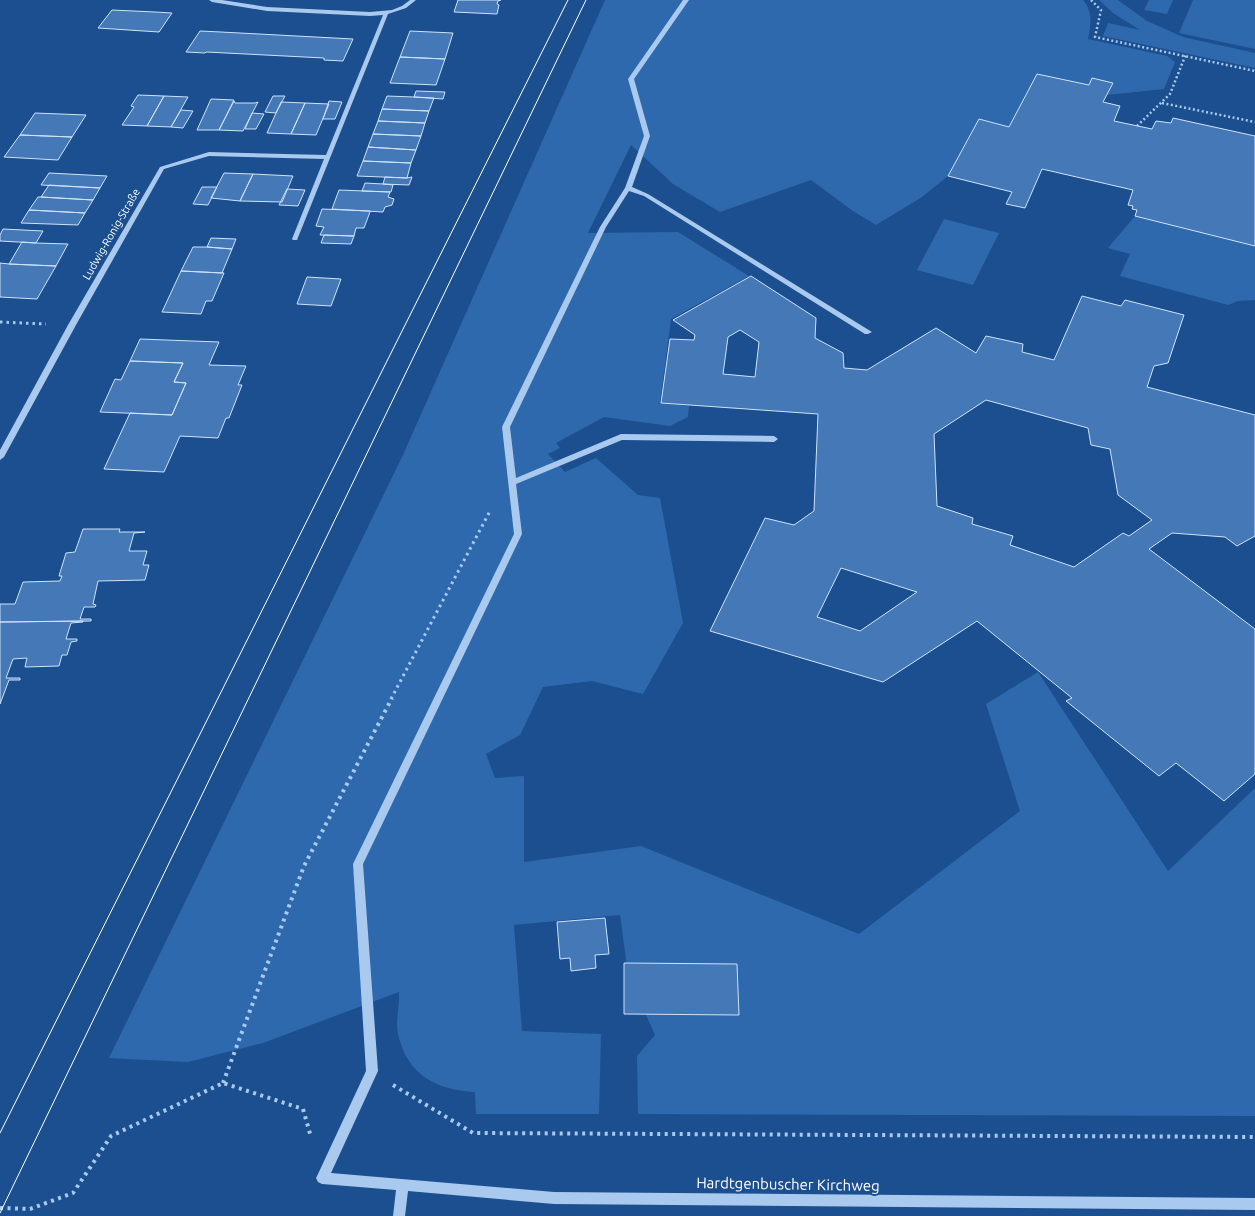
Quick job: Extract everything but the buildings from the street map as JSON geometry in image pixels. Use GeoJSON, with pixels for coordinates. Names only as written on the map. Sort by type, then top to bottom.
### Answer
{"type":"FeatureCollection","features":[{"type":"Feature","properties":{"kind":"street"},"geometry":{"type":"LineString","coordinates":[[212,0],[267,9],[370,14],[386,13],[399,9],[413,0]]}},
{"type":"Feature","properties":{"kind":"street"},"geometry":{"type":"LineString","coordinates":[[322,1178],[372,1072],[358,864],[518,534],[506,427],[603,227],[628,188],[647,136],[630,79],[686,0]]}},
{"type":"Feature","properties":{"kind":"street"},"geometry":{"type":"LineString","coordinates":[[295,239],[386,13]]}},
{"type":"Feature","properties":{"kind":"street","name":"Ludwig-Ronig-Straße"},"geometry":{"type":"LineString","coordinates":[[0,458],[72,325],[162,168]]}},
{"type":"Feature","properties":{"kind":"street"},"geometry":{"type":"LineString","coordinates":[[628,188],[646,195],[868,332]]}},
{"type":"Feature","properties":{"kind":"street"},"geometry":{"type":"LineString","coordinates":[[512,483],[621,437],[774,439]]}},
{"type":"Feature","properties":{"kind":"street","name":"Hardtgenbuscher Kirchweg"},"geometry":{"type":"LineString","coordinates":[[322,1178],[554,1198],[1255,1204]]}},
{"type":"Feature","properties":{"kind":"street"},"geometry":{"type":"LineString","coordinates":[[399,1216],[403,1185]]}},
{"type":"Feature","properties":{"kind":"lane","name":"Ludwig-Ronig-Straße"},"geometry":{"type":"LineString","coordinates":[[162,168],[209,154],[328,157]]}},
{"type":"Feature","properties":{"kind":"path"},"geometry":{"type":"LineString","coordinates":[[1091,0],[1101,10],[1095,37],[1255,71]]}},
{"type":"Feature","properties":{"kind":"path"},"geometry":{"type":"LineString","coordinates":[[1137,126],[1170,94],[1185,56]]}},
{"type":"Feature","properties":{"kind":"path"},"geometry":{"type":"LineString","coordinates":[[1162,103],[1255,122]]}},
{"type":"Feature","properties":{"kind":"path"},"geometry":{"type":"LineString","coordinates":[[0,322],[72,325]]}},
{"type":"Feature","properties":{"kind":"path"},"geometry":{"type":"LineString","coordinates":[[0,1208],[30,1209],[73,1193],[111,1136],[223,1082],[304,866],[485,517],[512,483]]}},
{"type":"Feature","properties":{"kind":"path"},"geometry":{"type":"LineString","coordinates":[[372,1072],[474,1133],[1255,1137]]}},
{"type":"Feature","properties":{"kind":"path"},"geometry":{"type":"LineString","coordinates":[[223,1082],[304,1109],[322,1178]]}},
{"type":"Feature","properties":{"kind":"shaded area"},"geometry":{"type":"Polygon","coordinates":[[[605,0],[1083,0],[1090,18],[1088,39],[1167,56],[1175,62],[1164,89],[1107,95],[1112,83],[1092,78],[1089,85],[1037,74],[1009,127],[979,119],[948,176],[922,197],[876,225],[853,211],[811,180],[720,212],[673,184],[631,145],[588,233],[678,232],[749,276],[671,319],[660,403],[689,406],[688,417],[670,426],[604,417],[556,443],[560,448],[548,454],[565,472],[596,458],[638,495],[660,498],[683,623],[643,694],[592,681],[543,687],[520,735],[486,754],[495,778],[524,776],[524,862],[641,846],[859,934],[1020,811],[986,704],[1038,672],[1168,871],[1255,788],[1255,1116],[638,1114],[637,1056],[655,1035],[628,974],[620,915],[514,925],[522,1031],[601,1034],[599,1114],[476,1114],[475,1092],[461,1091],[436,1084],[425,1078],[408,1060],[402,1048],[397,1029],[399,992],[263,1043],[188,1062],[109,1058],[402,457],[605,0]]]}},
{"type":"Feature","properties":{"kind":"shaded area"},"geometry":{"type":"Polygon","coordinates":[[[1099,0],[1118,0],[1147,21],[1183,37],[1255,53],[1255,68],[1103,36],[1108,23],[1140,30],[1113,13],[1099,0]]]}},
{"type":"Feature","properties":{"kind":"shaded area"},"geometry":{"type":"Polygon","coordinates":[[[1149,0],[1173,0],[1167,14],[1144,10],[1149,0]]]}},
{"type":"Feature","properties":{"kind":"shaded area"},"geometry":{"type":"Polygon","coordinates":[[[1193,0],[1255,0],[1255,49],[1179,33],[1193,0]]]}},
{"type":"Feature","properties":{"kind":"shaded area"},"geometry":{"type":"Polygon","coordinates":[[[1135,216],[1255,246],[1255,300],[1238,301],[1228,305],[1120,276],[1130,254],[1108,248],[1135,216]]]}},
{"type":"Feature","properties":{"kind":"shaded area"},"geometry":{"type":"Polygon","coordinates":[[[944,219],[999,233],[973,285],[917,270],[944,219]]]}},
{"type":"Feature","properties":{"kind":"tram line"},"geometry":{"type":"LineString","coordinates":[[0,1133],[568,0]]}},
{"type":"Feature","properties":{"kind":"tram line"},"geometry":{"type":"LineString","coordinates":[[0,1213],[586,0]]}}]}
